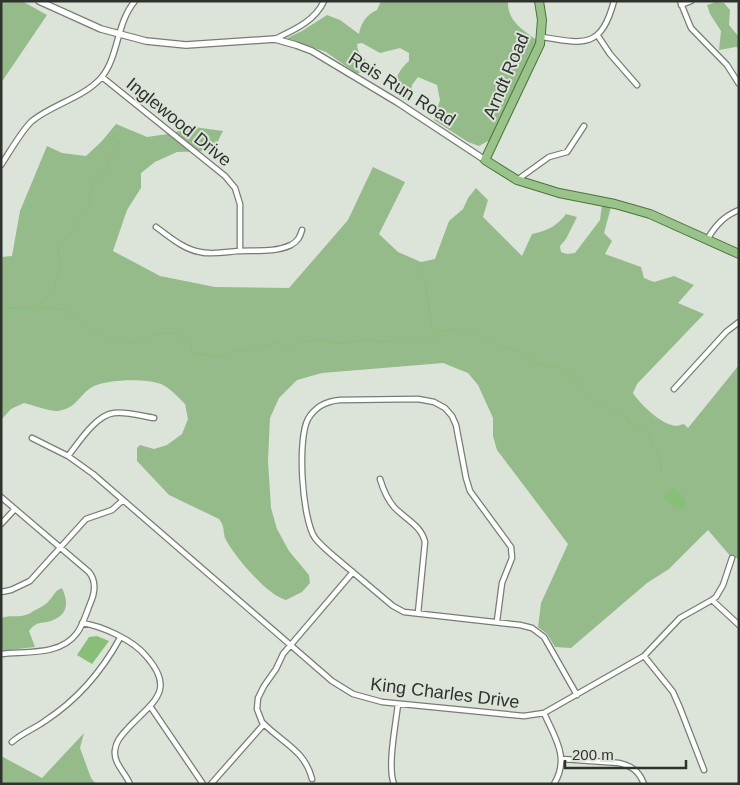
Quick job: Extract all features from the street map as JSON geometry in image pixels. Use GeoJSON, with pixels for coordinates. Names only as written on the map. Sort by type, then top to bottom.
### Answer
{"type":"FeatureCollection","features":[{"type":"Feature","properties":{"kind":"main road","name":"Arndt Road"},"geometry":{"type":"LineString","coordinates":[[485,160],[534,58],[542,37],[539,1]]}},
{"type":"Feature","properties":{"kind":"main road","name":"Reis Run Road"},"geometry":{"type":"LineString","coordinates":[[485,160],[516,180],[558,192],[637,210],[708,238],[739,254]]}},
{"type":"Feature","properties":{"kind":"street","name":"Reis Run Road"},"geometry":{"type":"LineString","coordinates":[[39,1],[73,18],[119,35],[146,41],[176,44],[275,39],[312,51],[397,102],[485,160]]}},
{"type":"Feature","properties":{"kind":"street"},"geometry":{"type":"LineString","coordinates":[[1,165],[30,122],[92,86],[102,77],[108,66],[127,12],[135,1]]}},
{"type":"Feature","properties":{"kind":"street"},"geometry":{"type":"LineString","coordinates":[[275,39],[292,31],[315,15],[324,1]]}},
{"type":"Feature","properties":{"kind":"street"},"geometry":{"type":"LineString","coordinates":[[542,37],[573,42],[598,36],[608,21],[614,1]]}},
{"type":"Feature","properties":{"kind":"street"},"geometry":{"type":"LineString","coordinates":[[690,1],[680,3],[691,28],[727,65],[739,84]]}},
{"type":"Feature","properties":{"kind":"street"},"geometry":{"type":"LineString","coordinates":[[598,36],[610,54],[637,85]]}},
{"type":"Feature","properties":{"kind":"street","name":"Inglewood Drive"},"geometry":{"type":"LineString","coordinates":[[102,77],[224,176],[235,188],[240,204],[240,251]]}},
{"type":"Feature","properties":{"kind":"street"},"geometry":{"type":"LineString","coordinates":[[516,180],[549,157],[567,152],[584,126]]}},
{"type":"Feature","properties":{"kind":"street"},"geometry":{"type":"LineString","coordinates":[[708,238],[718,223],[739,210]]}},
{"type":"Feature","properties":{"kind":"street"},"geometry":{"type":"LineString","coordinates":[[156,228],[186,247],[200,252],[217,254],[240,251],[265,252],[290,245],[298,239],[302,230]]}},
{"type":"Feature","properties":{"kind":"street"},"geometry":{"type":"LineString","coordinates":[[674,389],[726,332],[739,322]]}},
{"type":"Feature","properties":{"kind":"street"},"geometry":{"type":"LineString","coordinates":[[497,621],[502,583],[512,558],[511,547],[470,491],[458,432],[449,412],[434,402],[418,399],[334,400],[316,409],[308,419],[304,433],[303,490],[309,524],[314,536],[322,546],[393,606],[404,612],[497,621],[527,626],[540,633],[551,647],[576,695]]}},
{"type":"Feature","properties":{"kind":"street"},"geometry":{"type":"LineString","coordinates":[[68,456],[104,415],[119,412],[154,418]]}},
{"type":"Feature","properties":{"kind":"street","name":"King Charles Drive"},"geometry":{"type":"LineString","coordinates":[[32,438],[68,456],[93,474],[332,681],[346,690],[372,700],[524,716],[544,713],[644,656],[680,618],[712,600],[723,586],[732,558]]}},
{"type":"Feature","properties":{"kind":"street"},"geometry":{"type":"LineString","coordinates":[[380,479],[390,502],[424,535],[425,542],[418,613]]}},
{"type":"Feature","properties":{"kind":"street"},"geometry":{"type":"LineString","coordinates":[[1,497],[88,572],[94,582],[94,593],[82,623],[73,638],[63,646],[50,650],[1,654]]}},
{"type":"Feature","properties":{"kind":"street"},"geometry":{"type":"LineString","coordinates":[[1,592],[11,590],[30,581],[86,519],[112,510],[123,500]]}},
{"type":"Feature","properties":{"kind":"street"},"geometry":{"type":"LineString","coordinates":[[1,524],[15,509]]}},
{"type":"Feature","properties":{"kind":"street"},"geometry":{"type":"LineString","coordinates":[[312,779],[309,767],[300,755],[260,719],[257,710],[258,698],[290,644],[353,572]]}},
{"type":"Feature","properties":{"kind":"street"},"geometry":{"type":"LineString","coordinates":[[712,600],[739,625]]}},
{"type":"Feature","properties":{"kind":"street"},"geometry":{"type":"LineString","coordinates":[[82,623],[102,628],[144,653],[161,678],[160,690],[150,706],[121,736],[116,746],[114,753],[116,761],[130,784]]}},
{"type":"Feature","properties":{"kind":"street"},"geometry":{"type":"LineString","coordinates":[[12,742],[19,735],[45,722],[77,696],[98,674],[120,638]]}},
{"type":"Feature","properties":{"kind":"street"},"geometry":{"type":"LineString","coordinates":[[644,656],[673,692],[704,770]]}},
{"type":"Feature","properties":{"kind":"street"},"geometry":{"type":"LineString","coordinates":[[394,784],[392,754],[398,704]]}},
{"type":"Feature","properties":{"kind":"street"},"geometry":{"type":"LineString","coordinates":[[150,706],[203,784]]}},
{"type":"Feature","properties":{"kind":"street"},"geometry":{"type":"LineString","coordinates":[[544,713],[560,749],[562,759],[559,774],[554,784]]}},
{"type":"Feature","properties":{"kind":"street"},"geometry":{"type":"LineString","coordinates":[[211,784],[264,724]]}},
{"type":"Feature","properties":{"kind":"street"},"geometry":{"type":"LineString","coordinates":[[562,759],[619,763],[638,772],[644,784]]}},
{"type":"Feature","properties":{"kind":"shaded area"},"geometry":{"type":"Polygon","coordinates":[[[1,1],[22,1],[47,15],[1,83],[1,1]]]}},
{"type":"Feature","properties":{"kind":"shaded area"},"geometry":{"type":"Polygon","coordinates":[[[381,1],[508,1],[508,8],[513,20],[538,41],[490,140],[479,146],[468,142],[434,120],[440,100],[437,85],[418,77],[412,85],[409,102],[396,94],[398,76],[402,68],[409,61],[409,53],[400,48],[380,53],[362,43],[357,44],[360,53],[369,65],[367,69],[357,74],[326,52],[287,38],[327,15],[340,20],[359,34],[365,20],[377,10],[381,1]]]}},
{"type":"Feature","properties":{"kind":"shaded area"},"geometry":{"type":"Polygon","coordinates":[[[716,2],[724,3],[730,10],[729,25],[739,37],[739,48],[719,50],[721,31],[710,14],[707,5],[716,2]]]}},
{"type":"Feature","properties":{"kind":"shaded area"},"geometry":{"type":"Polygon","coordinates":[[[116,124],[147,137],[194,127],[223,131],[213,151],[177,152],[155,162],[141,173],[141,188],[127,210],[113,251],[160,276],[215,287],[289,288],[348,220],[373,167],[405,182],[379,234],[398,252],[421,262],[435,259],[449,221],[463,209],[468,198],[476,188],[488,200],[483,217],[522,256],[532,234],[551,227],[566,214],[577,217],[566,239],[560,246],[561,252],[567,254],[575,253],[600,220],[602,205],[611,207],[604,233],[612,241],[605,254],[641,267],[644,278],[654,282],[674,276],[694,285],[678,303],[704,314],[637,384],[633,393],[636,397],[650,412],[661,420],[675,426],[684,424],[688,428],[739,365],[739,558],[732,558],[708,530],[669,569],[647,583],[571,648],[555,647],[547,634],[538,627],[541,603],[568,544],[497,450],[493,436],[493,418],[478,385],[468,373],[443,363],[322,373],[297,380],[279,398],[270,418],[268,461],[271,508],[277,529],[289,551],[309,575],[310,583],[302,592],[286,600],[261,584],[244,565],[226,540],[219,519],[169,495],[137,461],[137,448],[140,445],[154,449],[167,445],[182,434],[188,419],[185,404],[161,384],[136,380],[98,384],[87,390],[73,404],[64,409],[58,411],[51,410],[24,403],[11,409],[1,420],[1,257],[12,256],[20,211],[47,146],[62,153],[86,156],[116,124]]]}},
{"type":"Feature","properties":{"kind":"shaded area"},"geometry":{"type":"Polygon","coordinates":[[[673,488],[687,502],[683,509],[672,505],[664,497],[666,492],[673,488]]]}},
{"type":"Feature","properties":{"kind":"shaded area"},"geometry":{"type":"Polygon","coordinates":[[[62,588],[66,607],[62,614],[49,621],[35,625],[29,631],[35,647],[1,651],[1,618],[29,614],[50,600],[62,588]]]}},
{"type":"Feature","properties":{"kind":"shaded area"},"geometry":{"type":"Polygon","coordinates":[[[97,636],[109,641],[92,664],[77,655],[89,637],[97,636]]]}},
{"type":"Feature","properties":{"kind":"shaded area"},"geometry":{"type":"Polygon","coordinates":[[[84,733],[80,748],[91,778],[96,784],[1,784],[1,756],[42,778],[84,733]]]}},
{"type":"Feature","properties":{"kind":"waterway"},"geometry":{"type":"LineString","coordinates":[[32,307],[46,299],[53,291],[61,271],[58,252],[60,247],[89,204],[92,187],[96,179],[107,169],[107,164],[120,142],[115,136],[102,142]]}},
{"type":"Feature","properties":{"kind":"waterway"},"geometry":{"type":"LineString","coordinates":[[418,269],[425,284],[433,330]]}},
{"type":"Feature","properties":{"kind":"waterway"},"geometry":{"type":"LineString","coordinates":[[1,308],[63,309],[80,319],[91,330],[124,344],[133,343],[162,333],[177,334],[191,342],[192,352],[217,357],[236,350],[250,350],[275,342],[287,346],[293,346],[301,342],[327,340],[340,344],[370,339],[381,342],[397,341],[410,336],[418,336],[435,341],[438,337],[434,331],[469,330],[499,345],[516,350],[525,356],[527,354],[536,365],[558,367],[565,370],[592,399],[602,402],[618,416],[627,416],[630,424],[647,431],[658,455],[661,471]]}}]}
